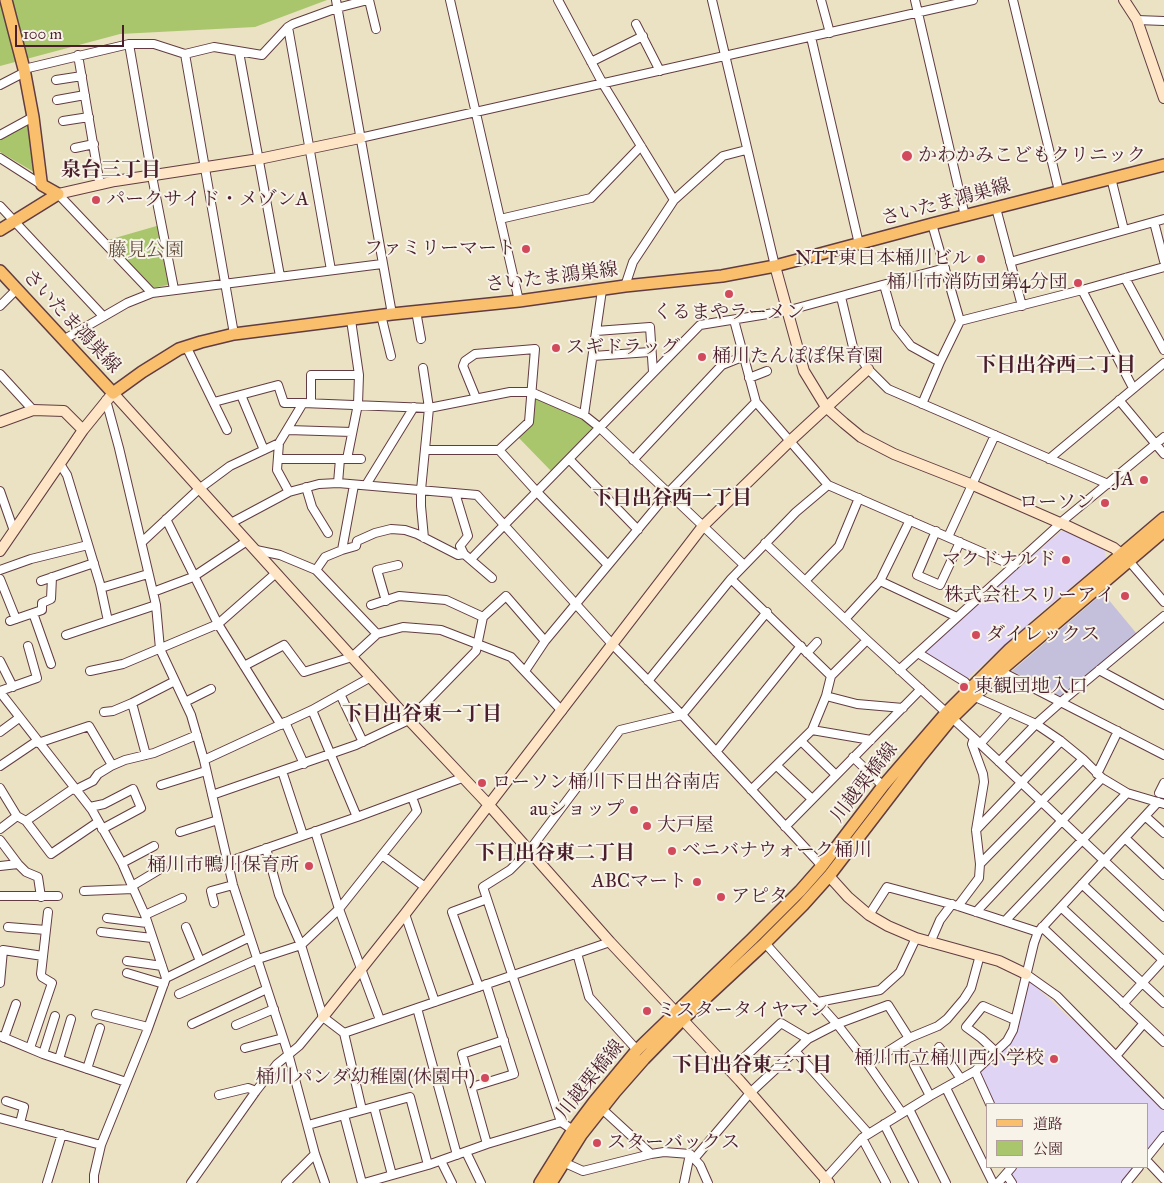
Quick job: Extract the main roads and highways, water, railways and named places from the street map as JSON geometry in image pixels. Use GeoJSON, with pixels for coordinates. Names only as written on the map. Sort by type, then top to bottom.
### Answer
{"type":"FeatureCollection","features":[{"type":"Feature","properties":{"kind":"main road"},"geometry":{"type":"LineString","coordinates":[[0,230],[58,194],[42,185],[24,70],[6,0]]}},
{"type":"Feature","properties":{"kind":"main road","name":"さいたま鴻巣線"},"geometry":{"type":"LineString","coordinates":[[0,271],[63,340],[109,397],[142,372],[179,349],[234,334],[386,314],[519,301],[625,286],[722,276],[775,266],[1164,165]]}},
{"type":"Feature","properties":{"kind":"main road","name":"川越栗橋線"},"geometry":{"type":"LineString","coordinates":[[972,692],[1000,671],[1125,557],[1164,518]]}},
{"type":"Feature","properties":{"kind":"main road","name":"川越栗橋線"},"geometry":{"type":"LineString","coordinates":[[551,1183],[563,1162],[601,1108],[644,1059],[678,1016],[822,866],[884,786],[1010,649],[1125,557],[1164,531]]}},
{"type":"Feature","properties":{"kind":"main road","name":"川越栗橋線"},"geometry":{"type":"LineString","coordinates":[[540,1183],[573,1130],[637,1050],[766,943],[829,876],[921,756],[949,715]]}},
{"type":"Feature","properties":{"kind":"place","name":"かわかみこどもクリニック"},"geometry":{"type":"Point","coordinates":[907,156]}},
{"type":"Feature","properties":{"kind":"place","name":"パークサイド・メゾンA"},"geometry":{"type":"Point","coordinates":[96,200]}},
{"type":"Feature","properties":{"kind":"place","name":"ファミリーマート"},"geometry":{"type":"Point","coordinates":[526,249]}},
{"type":"Feature","properties":{"kind":"place","name":"NTT東日本桶川ビル"},"geometry":{"type":"Point","coordinates":[981,259]}},
{"type":"Feature","properties":{"kind":"place","name":"桶川市消防団第4分団"},"geometry":{"type":"Point","coordinates":[1078,283]}},
{"type":"Feature","properties":{"kind":"place","name":"くるまやラーメン"},"geometry":{"type":"Point","coordinates":[729,294]}},
{"type":"Feature","properties":{"kind":"place","name":"スギドラッグ"},"geometry":{"type":"Point","coordinates":[556,348]}},
{"type":"Feature","properties":{"kind":"place","name":"桶川たんぽぽ保育園"},"geometry":{"type":"Point","coordinates":[702,357]}},
{"type":"Feature","properties":{"kind":"place","name":"JA"},"geometry":{"type":"Point","coordinates":[1144,480]}},
{"type":"Feature","properties":{"kind":"place","name":"ローソン"},"geometry":{"type":"Point","coordinates":[1105,503]}},
{"type":"Feature","properties":{"kind":"place","name":"マクドナルド"},"geometry":{"type":"Point","coordinates":[1066,560]}},
{"type":"Feature","properties":{"kind":"place","name":"株式会社スリーアイ"},"geometry":{"type":"Point","coordinates":[1125,596]}},
{"type":"Feature","properties":{"kind":"place","name":"ダイレックス"},"geometry":{"type":"Point","coordinates":[976,635]}},
{"type":"Feature","properties":{"kind":"place","name":"東観団地入口"},"geometry":{"type":"Point","coordinates":[964,687]}},
{"type":"Feature","properties":{"kind":"place","name":"ローソン桶川下日出谷南店"},"geometry":{"type":"Point","coordinates":[482,783]}},
{"type":"Feature","properties":{"kind":"place","name":"auショップ"},"geometry":{"type":"Point","coordinates":[634,810]}},
{"type":"Feature","properties":{"kind":"place","name":"大戸屋"},"geometry":{"type":"Point","coordinates":[647,826]}},
{"type":"Feature","properties":{"kind":"place","name":"ベニバナウォーク桶川"},"geometry":{"type":"Point","coordinates":[672,851]}},
{"type":"Feature","properties":{"kind":"place","name":"桶川市鴨川保育所"},"geometry":{"type":"Point","coordinates":[309,866]}},
{"type":"Feature","properties":{"kind":"place","name":"ABCマート"},"geometry":{"type":"Point","coordinates":[697,882]}},
{"type":"Feature","properties":{"kind":"place","name":"アピタ"},"geometry":{"type":"Point","coordinates":[721,897]}},
{"type":"Feature","properties":{"kind":"place","name":"ミスタータイヤマン"},"geometry":{"type":"Point","coordinates":[647,1011]}},
{"type":"Feature","properties":{"kind":"place","name":"桶川市立桶川西小学校"},"geometry":{"type":"Point","coordinates":[1054,1059]}},
{"type":"Feature","properties":{"kind":"place","name":"桶川パンダ幼稚園(休園中)"},"geometry":{"type":"Point","coordinates":[485,1078]}},
{"type":"Feature","properties":{"kind":"place","name":"スターバックス"},"geometry":{"type":"Point","coordinates":[597,1143]}},
{"type":"Feature","properties":{"kind":"district","name":"泉台三丁目"},"geometry":{"type":"Point","coordinates":[111,171]}},
{"type":"Feature","properties":{"kind":"district","name":"下日出谷西二丁目"},"geometry":{"type":"Point","coordinates":[1056,366]}},
{"type":"Feature","properties":{"kind":"district","name":"下日出谷西一丁目"},"geometry":{"type":"Point","coordinates":[672,499]}},
{"type":"Feature","properties":{"kind":"district","name":"下日出谷東一丁目"},"geometry":{"type":"Point","coordinates":[422,715]}},
{"type":"Feature","properties":{"kind":"district","name":"下日出谷東二丁目"},"geometry":{"type":"Point","coordinates":[555,854]}},
{"type":"Feature","properties":{"kind":"district","name":"下日出谷東三丁目"},"geometry":{"type":"Point","coordinates":[752,1066]}},
{"type":"Feature","properties":{"kind":"park label","name":"藤見公園"},"geometry":{"type":"Point","coordinates":[146,251]}}]}
